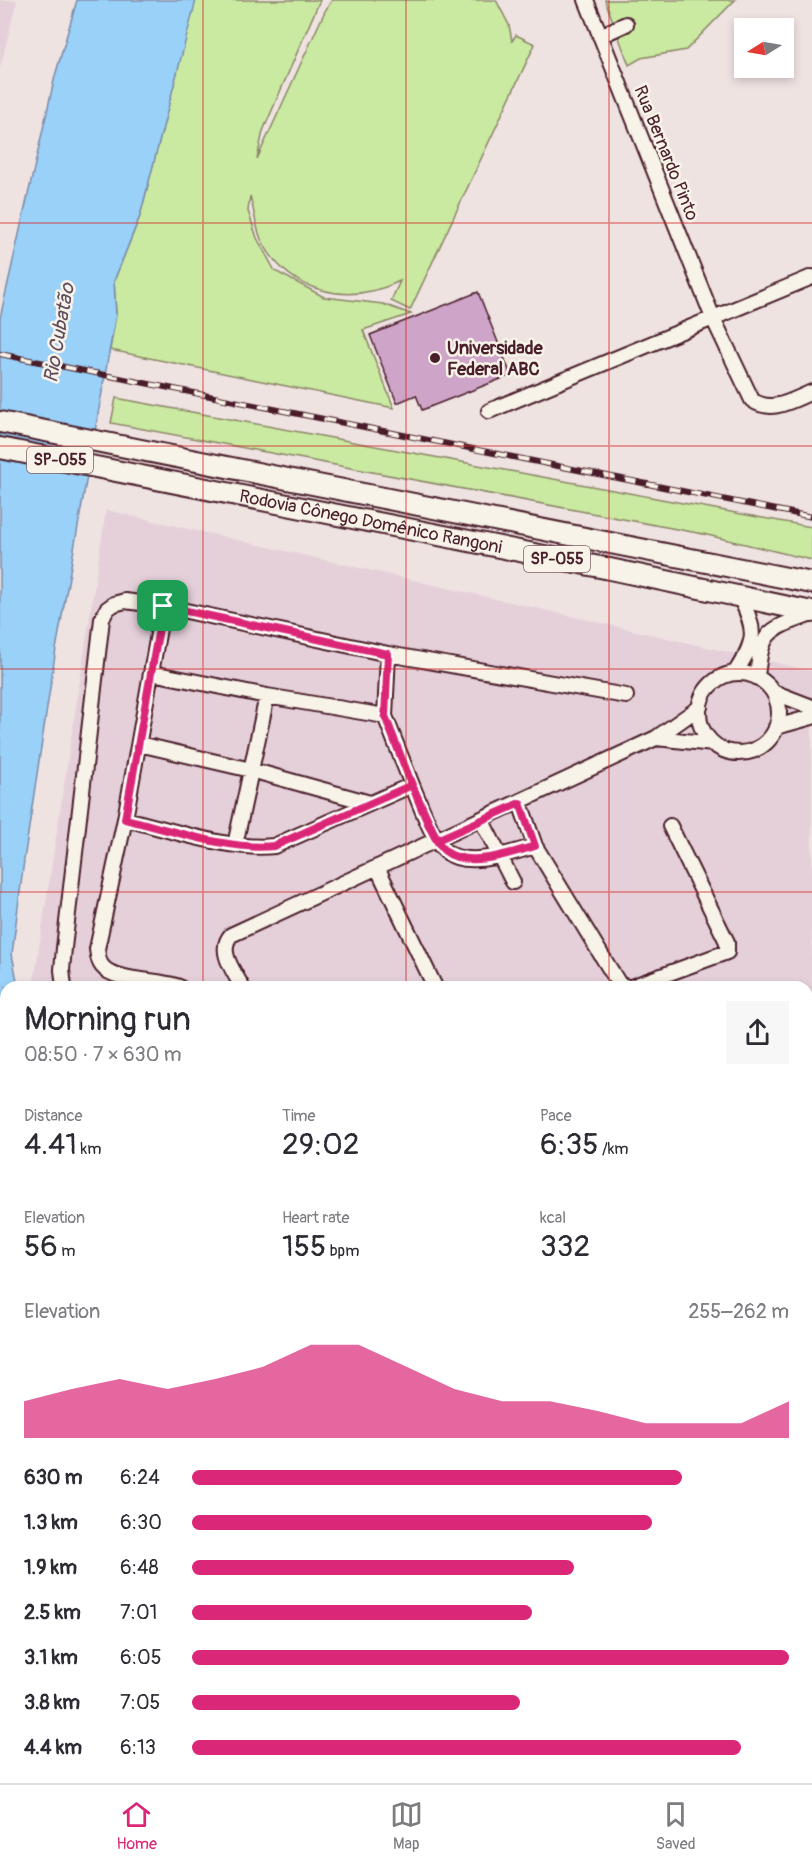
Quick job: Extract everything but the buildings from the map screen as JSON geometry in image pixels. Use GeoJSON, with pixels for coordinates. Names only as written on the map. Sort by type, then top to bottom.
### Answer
{"type":"FeatureCollection","features":[{"type":"Feature","properties":{"kind":"highway"},"geometry":{"type":"LineString","coordinates":[[0,410],[115,444]]}},
{"type":"Feature","properties":{"kind":"highway","name":"Rodovia Cônego Domênico Rangoni"},"geometry":{"type":"LineString","coordinates":[[0,422],[812,583]]}},
{"type":"Feature","properties":{"kind":"highway","name":"Rodovia Cônego Domênico Rangoni"},"geometry":{"type":"LineString","coordinates":[[0,448],[812,613]]}},
{"type":"Feature","properties":{"kind":"highway"},"geometry":{"type":"LineString","coordinates":[[0,455],[119,472]]}},
{"type":"Feature","properties":{"kind":"street","name":"Rua Bernardo Pinto"},"geometry":{"type":"LineString","coordinates":[[586,0],[714,318],[752,400],[761,406],[770,407],[812,392]]}},
{"type":"Feature","properties":{"kind":"street"},"geometry":{"type":"LineString","coordinates":[[600,36],[626,24]]}},
{"type":"Feature","properties":{"kind":"street"},"geometry":{"type":"LineString","coordinates":[[489,411],[812,277]]}},
{"type":"Feature","properties":{"kind":"street"},"geometry":{"type":"LineString","coordinates":[[735,673],[748,653],[753,629],[740,597]]}},
{"type":"Feature","properties":{"kind":"street"},"geometry":{"type":"LineString","coordinates":[[63,981],[64,948],[102,619],[106,609],[114,604],[125,601],[163,606],[388,654],[626,696]]}},
{"type":"Feature","properties":{"kind":"street"},"geometry":{"type":"LineString","coordinates":[[134,981],[104,969],[99,961],[97,949],[125,819],[163,606]]}},
{"type":"Feature","properties":{"kind":"street"},"geometry":{"type":"LineString","coordinates":[[757,678],[760,652],[769,633],[777,627],[812,613]]}},
{"type":"Feature","properties":{"kind":"street"},"geometry":{"type":"LineString","coordinates":[[388,654],[385,716],[412,785],[437,840],[444,850],[466,859],[500,857],[535,846]]}},
{"type":"Feature","properties":{"kind":"street"},"geometry":{"type":"LineString","coordinates":[[152,673],[385,716]]}},
{"type":"Feature","properties":{"kind":"street"},"geometry":{"type":"LineString","coordinates":[[656,738],[714,744],[731,752],[749,751],[766,742],[776,727],[779,709],[773,692],[764,681],[747,674],[735,673],[712,684],[706,691],[700,707],[701,723],[714,744]]}},
{"type":"Feature","properties":{"kind":"street"},"geometry":{"type":"LineString","coordinates":[[773,692],[812,707]]}},
{"type":"Feature","properties":{"kind":"street"},"geometry":{"type":"LineString","coordinates":[[235,845],[267,696]]}},
{"type":"Feature","properties":{"kind":"street"},"geometry":{"type":"LineString","coordinates":[[239,981],[225,949],[226,942],[231,936],[656,738],[700,707]]}},
{"type":"Feature","properties":{"kind":"street"},"geometry":{"type":"LineString","coordinates":[[776,727],[812,717]]}},
{"type":"Feature","properties":{"kind":"street"},"geometry":{"type":"LineString","coordinates":[[139,744],[251,770],[370,803]]}},
{"type":"Feature","properties":{"kind":"street"},"geometry":{"type":"LineString","coordinates":[[125,819],[235,845],[257,848],[274,846],[412,785]]}},
{"type":"Feature","properties":{"kind":"street"},"geometry":{"type":"LineString","coordinates":[[520,803],[535,846],[617,981]]}},
{"type":"Feature","properties":{"kind":"street"},"geometry":{"type":"LineString","coordinates":[[481,819],[513,882]]}},
{"type":"Feature","properties":{"kind":"street"},"geometry":{"type":"LineString","coordinates":[[646,981],[727,952],[727,942],[670,825]]}},
{"type":"Feature","properties":{"kind":"street"},"geometry":{"type":"LineString","coordinates":[[377,867],[432,981]]}},
{"type":"Feature","properties":{"kind":"shaded area"},"geometry":{"type":"Polygon","coordinates":[[[0,0],[17,0],[0,69],[0,0]]]}},
{"type":"Feature","properties":{"kind":"shaded area"},"geometry":{"type":"Polygon","coordinates":[[[106,510],[812,671],[812,981],[34,981],[106,510]]]}},
{"type":"Feature","properties":{"kind":"green space"},"geometry":{"type":"Polygon","coordinates":[[[195,0],[320,0],[263,131],[257,159],[332,0],[496,0],[509,25],[512,41],[516,35],[535,44],[410,310],[391,301],[400,281],[380,289],[360,293],[340,293],[321,290],[303,283],[287,272],[273,258],[261,239],[250,196],[248,211],[257,238],[275,271],[324,297],[383,304],[411,314],[363,330],[394,408],[110,350],[116,314],[114,281],[140,216],[195,0]]]}},
{"type":"Feature","properties":{"kind":"green space"},"geometry":{"type":"Polygon","coordinates":[[[605,0],[735,0],[686,50],[641,58],[629,65],[605,0]]]}},
{"type":"Feature","properties":{"kind":"green space"},"geometry":{"type":"Polygon","coordinates":[[[116,398],[812,527],[812,560],[703,534],[111,423],[116,398]]]}},
{"type":"Feature","properties":{"kind":"water","name":"Rio Cubatão"},"geometry":{"type":"Polygon","coordinates":[[[77,0],[196,0],[140,216],[114,281],[116,314],[55,655],[24,860],[12,954],[17,981],[0,981],[0,318],[55,76],[77,0]]]}},
{"type":"Feature","properties":{"kind":"railway"},"geometry":{"type":"LineString","coordinates":[[0,354],[812,517]]}},
{"type":"Feature","properties":{"kind":"place","name":"Universidade Federal ABC"},"geometry":{"type":"Point","coordinates":[435,358]}},
{"type":"Feature","properties":{"kind":"route"},"geometry":{"type":"LineString","coordinates":[[163,606],[125,819],[235,845],[257,848],[274,846],[412,785],[437,840],[444,850],[454,856],[466,859],[500,857],[535,846],[520,803],[437,840],[385,716],[388,654],[163,606]]}}]}
